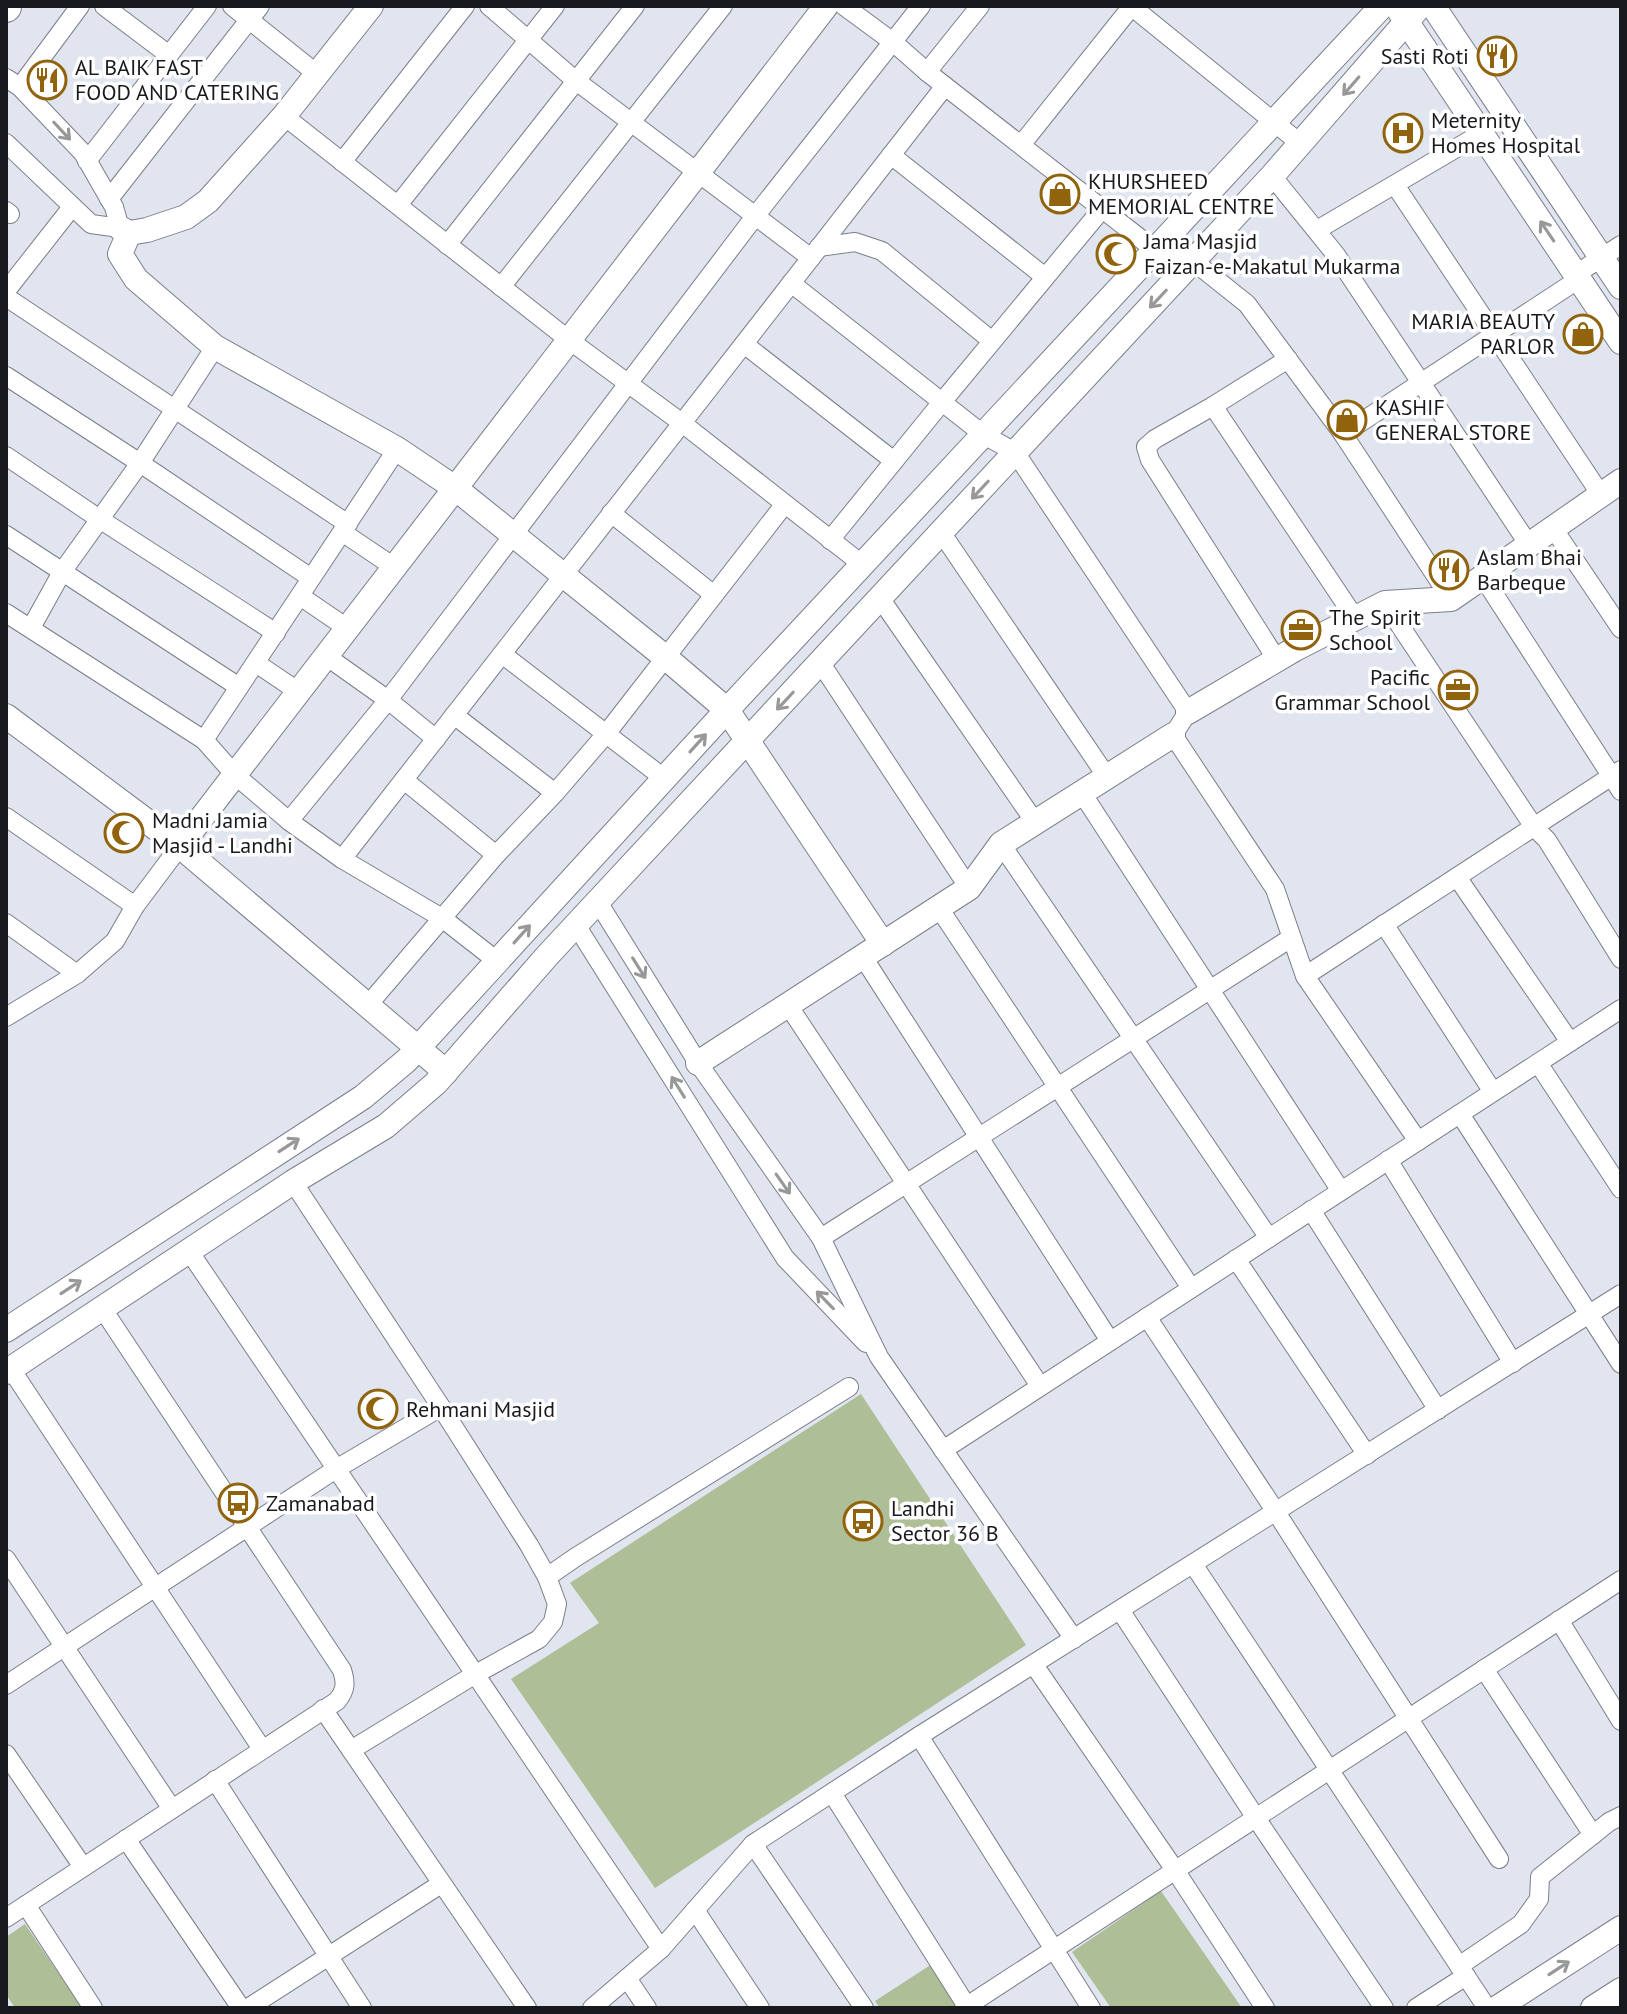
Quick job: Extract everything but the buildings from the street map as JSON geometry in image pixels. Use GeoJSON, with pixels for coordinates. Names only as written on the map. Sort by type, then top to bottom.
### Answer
{"type":"FeatureCollection","features":[{"type":"Feature","properties":{"kind":"street"},"geometry":{"type":"LineString","coordinates":[[80,6],[13,82],[83,153],[125,230],[120,254],[136,279],[215,347],[397,449],[455,488],[727,710],[873,951],[979,1137],[1110,1341]]}},
{"type":"Feature","properties":{"kind":"street"},"geometry":{"type":"LineString","coordinates":[[104,6],[169,55]]}},
{"type":"Feature","properties":{"kind":"street"},"geometry":{"type":"LineString","coordinates":[[87,161],[207,6]]}},
{"type":"Feature","properties":{"kind":"street"},"geometry":{"type":"LineString","coordinates":[[232,6],[255,12],[317,74]]}},
{"type":"Feature","properties":{"kind":"street"},"geometry":{"type":"LineString","coordinates":[[6,143],[91,224],[147,230],[186,217],[208,201],[284,116],[371,6]]}},
{"type":"Feature","properties":{"kind":"street"},"geometry":{"type":"LineString","coordinates":[[342,162],[465,6]]}},
{"type":"Feature","properties":{"kind":"street"},"geometry":{"type":"LineString","coordinates":[[489,6],[575,80],[756,215],[815,253],[855,242],[882,251],[992,341]]}},
{"type":"Feature","properties":{"kind":"street"},"geometry":{"type":"LineString","coordinates":[[398,205],[555,6]]}},
{"type":"Feature","properties":{"kind":"street"},"geometry":{"type":"LineString","coordinates":[[447,245],[635,6]]}},
{"type":"Feature","properties":{"kind":"street"},"geometry":{"type":"LineString","coordinates":[[501,287],[723,6]]}},
{"type":"Feature","properties":{"kind":"street"},"geometry":{"type":"LineString","coordinates":[[6,1017],[77,974],[115,941],[135,906],[180,846],[826,6]]}},
{"type":"Feature","properties":{"kind":"street"},"geometry":{"type":"LineString","coordinates":[[844,6],[1155,250],[1193,261],[1247,304],[1343,434],[1451,599]]}},
{"type":"Feature","properties":{"kind":"street"},"geometry":{"type":"LineString","coordinates":[[289,821],[388,700],[756,215],[921,6]]}},
{"type":"Feature","properties":{"kind":"street"},"geometry":{"type":"LineString","coordinates":[[927,72],[980,6]]}},
{"type":"Feature","properties":{"kind":"street"},"geometry":{"type":"LineString","coordinates":[[1021,145],[1132,6],[1301,144]]}},
{"type":"Feature","properties":{"kind":"street"},"geometry":{"type":"LineString","coordinates":[[6,1330],[363,1097],[407,1060],[727,710],[1382,6]]}},
{"type":"Feature","properties":{"kind":"street"},"geometry":{"type":"LineString","coordinates":[[1433,6],[1611,251],[1621,287]]}},
{"type":"Feature","properties":{"kind":"street"},"geometry":{"type":"LineString","coordinates":[[262,1749],[9,1370],[293,1182],[386,1126],[436,1083],[576,925],[1272,176],[1408,11],[1482,133],[1621,342]]}},
{"type":"Feature","properties":{"kind":"street"},"geometry":{"type":"LineString","coordinates":[[109,199],[255,12]]}},
{"type":"Feature","properties":{"kind":"street"},"geometry":{"type":"LineString","coordinates":[[342,859],[945,86]]}},
{"type":"Feature","properties":{"kind":"street"},"geometry":{"type":"LineString","coordinates":[[284,116],[863,565]]}},
{"type":"Feature","properties":{"kind":"street"},"geometry":{"type":"LineString","coordinates":[[1317,230],[1482,133]]}},
{"type":"Feature","properties":{"kind":"street"},"geometry":{"type":"LineString","coordinates":[[891,155],[1045,277]]}},
{"type":"Feature","properties":{"kind":"street"},"geometry":{"type":"LineString","coordinates":[[1272,176],[1317,230],[1529,545]]}},
{"type":"Feature","properties":{"kind":"street"},"geometry":{"type":"LineString","coordinates":[[698,1063],[969,888],[1001,844],[1173,735],[1188,712],[1277,660],[1385,603],[1451,599],[1611,488],[1494,334],[1395,185]]}},
{"type":"Feature","properties":{"kind":"street"},"geometry":{"type":"LineString","coordinates":[[72,207],[6,294],[345,528],[394,567]]}},
{"type":"Feature","properties":{"kind":"street"},"geometry":{"type":"LineString","coordinates":[[830,540],[1102,209]]}},
{"type":"Feature","properties":{"kind":"street"},"geometry":{"type":"LineString","coordinates":[[1343,434],[1494,334],[1611,251]]}},
{"type":"Feature","properties":{"kind":"street"},"geometry":{"type":"LineString","coordinates":[[791,283],[984,435],[1015,452],[1188,712]]}},
{"type":"Feature","properties":{"kind":"street"},"geometry":{"type":"LineString","coordinates":[[744,344],[894,461]]}},
{"type":"Feature","properties":{"kind":"street"},"geometry":{"type":"LineString","coordinates":[[31,628],[62,572],[140,463],[215,347]]}},
{"type":"Feature","properties":{"kind":"street"},"geometry":{"type":"LineString","coordinates":[[1277,660],[1150,460],[1146,447],[1288,359]]}},
{"type":"Feature","properties":{"kind":"street"},"geometry":{"type":"LineString","coordinates":[[6,376],[311,578]]}},
{"type":"Feature","properties":{"kind":"street"},"geometry":{"type":"LineString","coordinates":[[1213,406],[1355,618]]}},
{"type":"Feature","properties":{"kind":"street"},"geometry":{"type":"LineString","coordinates":[[204,740],[397,449]]}},
{"type":"Feature","properties":{"kind":"street"},"geometry":{"type":"LineString","coordinates":[[6,456],[276,633]]}},
{"type":"Feature","properties":{"kind":"street"},"geometry":{"type":"LineString","coordinates":[[368,1005],[496,855],[606,734],[784,505]]}},
{"type":"Feature","properties":{"kind":"street"},"geometry":{"type":"LineString","coordinates":[[611,513],[714,595]]}},
{"type":"Feature","properties":{"kind":"street"},"geometry":{"type":"LineString","coordinates":[[1553,528],[1621,629]]}},
{"type":"Feature","properties":{"kind":"street"},"geometry":{"type":"LineString","coordinates":[[941,532],[1107,777]]}},
{"type":"Feature","properties":{"kind":"street"},"geometry":{"type":"LineString","coordinates":[[6,535],[239,687]]}},
{"type":"Feature","properties":{"kind":"street"},"geometry":{"type":"LineString","coordinates":[[1305,976],[1534,827],[1618,779],[1483,577]]}},
{"type":"Feature","properties":{"kind":"street"},"geometry":{"type":"LineString","coordinates":[[300,596],[347,628]]}},
{"type":"Feature","properties":{"kind":"street"},"geometry":{"type":"LineString","coordinates":[[880,598],[1035,822]]}},
{"type":"Feature","properties":{"kind":"street"},"geometry":{"type":"LineString","coordinates":[[1385,603],[1534,827],[1547,840],[1621,959]]}},
{"type":"Feature","properties":{"kind":"street"},"geometry":{"type":"LineString","coordinates":[[6,613],[204,740],[235,775],[289,821],[342,859],[442,918],[497,961]]}},
{"type":"Feature","properties":{"kind":"street"},"geometry":{"type":"LineString","coordinates":[[502,654],[665,779]]}},
{"type":"Feature","properties":{"kind":"street"},"geometry":{"type":"LineString","coordinates":[[326,656],[436,739]]}},
{"type":"Feature","properties":{"kind":"street"},"geometry":{"type":"LineString","coordinates":[[820,662],[969,888]]}},
{"type":"Feature","properties":{"kind":"street"},"geometry":{"type":"LineString","coordinates":[[256,663],[299,692]]}},
{"type":"Feature","properties":{"kind":"street"},"geometry":{"type":"LineString","coordinates":[[454,715],[555,793]]}},
{"type":"Feature","properties":{"kind":"street"},"geometry":{"type":"LineString","coordinates":[[6,716],[180,846],[446,1072]]}},
{"type":"Feature","properties":{"kind":"street"},"geometry":{"type":"LineString","coordinates":[[1173,735],[1275,889],[1305,976],[1418,1141]]}},
{"type":"Feature","properties":{"kind":"street"},"geometry":{"type":"LineString","coordinates":[[404,780],[496,855]]}},
{"type":"Feature","properties":{"kind":"street"},"geometry":{"type":"LineString","coordinates":[[1082,793],[1341,1191]]}},
{"type":"Feature","properties":{"kind":"street"},"geometry":{"type":"LineString","coordinates":[[6,817],[135,906]]}},
{"type":"Feature","properties":{"kind":"street"},"geometry":{"type":"LineString","coordinates":[[1001,844],[1269,1238]]}},
{"type":"Feature","properties":{"kind":"street"},"geometry":{"type":"LineString","coordinates":[[1457,877],[1570,1042]]}},
{"type":"Feature","properties":{"kind":"street"},"geometry":{"type":"LineString","coordinates":[[598,902],[698,1063],[821,1238],[879,1357],[1074,1639]]}},
{"type":"Feature","properties":{"kind":"street"},"geometry":{"type":"LineString","coordinates":[[939,908],[1191,1288]]}},
{"type":"Feature","properties":{"kind":"street"},"geometry":{"type":"LineString","coordinates":[[6,923],[77,974]]}},
{"type":"Feature","properties":{"kind":"street"},"geometry":{"type":"LineString","coordinates":[[1384,924],[1493,1092]]}},
{"type":"Feature","properties":{"kind":"street"},"geometry":{"type":"LineString","coordinates":[[576,925],[785,1258],[879,1357]]}},
{"type":"Feature","properties":{"kind":"street"},"geometry":{"type":"LineString","coordinates":[[821,1238],[1291,938]]}},
{"type":"Feature","properties":{"kind":"street"},"geometry":{"type":"LineString","coordinates":[[788,1005],[1040,1386]]}},
{"type":"Feature","properties":{"kind":"street"},"geometry":{"type":"LineString","coordinates":[[943,1450],[1570,1042],[1619,1015]]}},
{"type":"Feature","properties":{"kind":"street"},"geometry":{"type":"LineString","coordinates":[[1538,1063],[1621,1189]]}},
{"type":"Feature","properties":{"kind":"street"},"geometry":{"type":"LineString","coordinates":[[1460,1114],[1621,1364]]}},
{"type":"Feature","properties":{"kind":"street"},"geometry":{"type":"LineString","coordinates":[[1388,1160],[1513,1363]]}},
{"type":"Feature","properties":{"kind":"street"},"geometry":{"type":"LineString","coordinates":[[293,1182],[529,1545],[547,1577],[557,1604],[553,1622],[539,1639],[351,1750]]}},
{"type":"Feature","properties":{"kind":"street"},"geometry":{"type":"LineString","coordinates":[[1311,1210],[1438,1410]]}},
{"type":"Feature","properties":{"kind":"street"},"geometry":{"type":"LineString","coordinates":[[189,1251],[661,1949]]}},
{"type":"Feature","properties":{"kind":"street"},"geometry":{"type":"LineString","coordinates":[[1236,1259],[1367,1455]]}},
{"type":"Feature","properties":{"kind":"street"},"geometry":{"type":"LineString","coordinates":[[592,2008],[661,1949],[753,1844],[1621,1294]]}},
{"type":"Feature","properties":{"kind":"street"},"geometry":{"type":"LineString","coordinates":[[6,1918],[337,1701],[344,1692],[342,1670],[102,1308]]}},
{"type":"Feature","properties":{"kind":"street"},"geometry":{"type":"LineString","coordinates":[[1147,1317],[1499,1859]]}},
{"type":"Feature","properties":{"kind":"street"},"geometry":{"type":"LineString","coordinates":[[547,1577],[849,1387]]}},
{"type":"Feature","properties":{"kind":"street"},"geometry":{"type":"LineString","coordinates":[[6,1685],[336,1469],[441,1407]]}},
{"type":"Feature","properties":{"kind":"street"},"geometry":{"type":"LineString","coordinates":[[6,1559],[172,1809]]}},
{"type":"Feature","properties":{"kind":"street"},"geometry":{"type":"LineString","coordinates":[[1193,1564],[1487,2008]]}},
{"type":"Feature","properties":{"kind":"street"},"geometry":{"type":"LineString","coordinates":[[832,1793],[966,2007],[1621,1580]]}},
{"type":"Feature","properties":{"kind":"street"},"geometry":{"type":"LineString","coordinates":[[1120,1610],[1384,2008]]}},
{"type":"Feature","properties":{"kind":"street"},"geometry":{"type":"LineString","coordinates":[[1559,1620],[1621,1721]]}},
{"type":"Feature","properties":{"kind":"street"},"geometry":{"type":"LineString","coordinates":[[1034,1665],[1175,1870],[1265,2008]]}},
{"type":"Feature","properties":{"kind":"street"},"geometry":{"type":"LineString","coordinates":[[1484,1669],[1593,1835]]}},
{"type":"Feature","properties":{"kind":"street"},"geometry":{"type":"LineString","coordinates":[[323,1709],[527,2008]]}},
{"type":"Feature","properties":{"kind":"street"},"geometry":{"type":"LineString","coordinates":[[919,1736],[1091,2008]]}},
{"type":"Feature","properties":{"kind":"street"},"geometry":{"type":"LineString","coordinates":[[6,1754],[83,1867]]}},
{"type":"Feature","properties":{"kind":"street"},"geometry":{"type":"LineString","coordinates":[[215,1780],[362,2008]]}},
{"type":"Feature","properties":{"kind":"street"},"geometry":{"type":"LineString","coordinates":[[1416,2008],[1521,1924],[1539,1899],[1540,1877],[1609,1822],[1621,1816]]}},
{"type":"Feature","properties":{"kind":"street"},"geometry":{"type":"LineString","coordinates":[[126,1839],[241,2008]]}},
{"type":"Feature","properties":{"kind":"street"},"geometry":{"type":"LineString","coordinates":[[753,1844],[864,2008]]}},
{"type":"Feature","properties":{"kind":"street"},"geometry":{"type":"LineString","coordinates":[[248,2008],[441,1884]]}},
{"type":"Feature","properties":{"kind":"street"},"geometry":{"type":"LineString","coordinates":[[26,1905],[93,2008]]}},
{"type":"Feature","properties":{"kind":"street"},"geometry":{"type":"LineString","coordinates":[[695,1910],[760,2008]]}},
{"type":"Feature","properties":{"kind":"street"},"geometry":{"type":"LineString","coordinates":[[1497,2008],[1621,1928]]}},
{"type":"Feature","properties":{"kind":"street"},"geometry":{"type":"LineString","coordinates":[[627,1978],[647,2008]]}},
{"type":"Feature","properties":{"kind":"street"},"geometry":{"type":"LineString","coordinates":[[1593,2008],[1621,1990]]}},
{"type":"Feature","properties":{"kind":"green space"},"geometry":{"type":"Polygon","coordinates":[[[861,1394],[1026,1645],[655,1888],[511,1679],[599,1623],[570,1583],[861,1394]]]}},
{"type":"Feature","properties":{"kind":"green space"},"geometry":{"type":"Polygon","coordinates":[[[1161,1891],[1242,2008],[1111,2008],[1072,1952],[1161,1891]]]}},
{"type":"Feature","properties":{"kind":"green space"},"geometry":{"type":"Polygon","coordinates":[[[25,1924],[82,2008],[15,2008],[6,1994],[6,1937],[25,1924]]]}},
{"type":"Feature","properties":{"kind":"green space"},"geometry":{"type":"Polygon","coordinates":[[[932,1964],[957,2004],[952,2008],[880,2008],[875,2001],[932,1964]]]}},
{"type":"Feature","properties":{"kind":"place","name":"Sasti Roti"},"geometry":{"type":"Point","coordinates":[1497,56]}},
{"type":"Feature","properties":{"kind":"place","name":"AL BAIK FAST FOOD AND CATERING"},"geometry":{"type":"Point","coordinates":[47,80]}},
{"type":"Feature","properties":{"kind":"place","name":"Meternity Homes Hospital"},"geometry":{"type":"Point","coordinates":[1403,133]}},
{"type":"Feature","properties":{"kind":"place","name":"KHURSHEED MEMORIAL CENTRE"},"geometry":{"type":"Point","coordinates":[1060,194]}},
{"type":"Feature","properties":{"kind":"place","name":"Jama Masjid Faizan-e-Makatul Mukarma"},"geometry":{"type":"Point","coordinates":[1116,254]}},
{"type":"Feature","properties":{"kind":"place","name":"MARIA BEAUTY PARLOR"},"geometry":{"type":"Point","coordinates":[1583,334]}},
{"type":"Feature","properties":{"kind":"place","name":"KASHIF GENERAL STORE"},"geometry":{"type":"Point","coordinates":[1347,420]}},
{"type":"Feature","properties":{"kind":"place","name":"Aslam Bhai Barbeque"},"geometry":{"type":"Point","coordinates":[1449,570]}},
{"type":"Feature","properties":{"kind":"place","name":"The Spirit School"},"geometry":{"type":"Point","coordinates":[1301,630]}},
{"type":"Feature","properties":{"kind":"place","name":"Pacific Grammar School"},"geometry":{"type":"Point","coordinates":[1458,690]}},
{"type":"Feature","properties":{"kind":"place","name":"Madni Jamia Masjid - Landhi"},"geometry":{"type":"Point","coordinates":[124,833]}},
{"type":"Feature","properties":{"kind":"place","name":"Rehmani Masjid"},"geometry":{"type":"Point","coordinates":[378,1409]}},
{"type":"Feature","properties":{"kind":"place","name":"Zamanabad"},"geometry":{"type":"Point","coordinates":[238,1503]}},
{"type":"Feature","properties":{"kind":"place","name":"Landhi Sector 36 B"},"geometry":{"type":"Point","coordinates":[863,1521]}}]}
